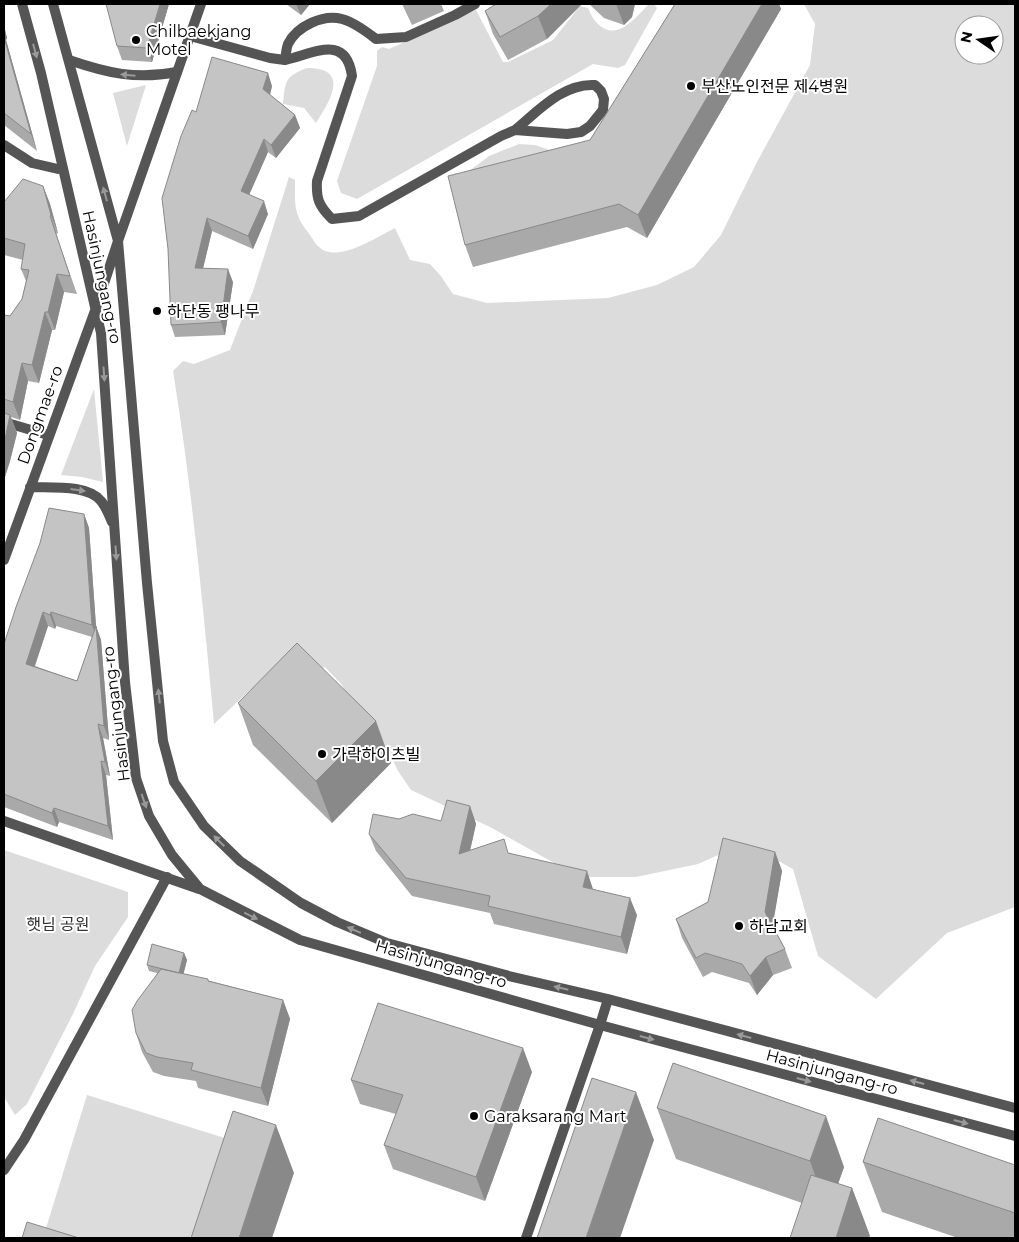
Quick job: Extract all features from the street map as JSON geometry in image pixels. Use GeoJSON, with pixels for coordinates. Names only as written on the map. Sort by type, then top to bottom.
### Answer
{"type":"FeatureCollection","features":[{"type":"Feature","properties":{"kind":"street","name":"Hasinjungang-ro"},"geometry":{"type":"LineString","coordinates":[[22,4],[41,73],[101,333],[125,682],[136,778],[149,816],[172,854],[200,889],[300,940],[600,1025],[1015,1136]]}},
{"type":"Feature","properties":{"kind":"street","name":"Hasinjungang-ro"},"geometry":{"type":"LineString","coordinates":[[53,4],[118,241],[162,732],[167,761],[174,782],[204,826],[240,862],[301,903],[337,922],[380,940],[509,976],[608,999],[1015,1108]]}},
{"type":"Feature","properties":{"kind":"street"},"geometry":{"type":"LineString","coordinates":[[118,241],[201,4]]}},
{"type":"Feature","properties":{"kind":"street"},"geometry":{"type":"LineString","coordinates":[[285,60],[289,44],[301,28],[322,19],[342,19],[365,30],[376,39],[406,36],[455,15],[475,4]]}},
{"type":"Feature","properties":{"kind":"street"},"geometry":{"type":"LineString","coordinates":[[190,36],[270,58],[285,60],[300,57],[312,51],[325,49],[346,56],[350,64],[352,76],[317,181],[316,194],[321,208],[332,220],[359,216],[500,136],[515,130],[557,96],[576,86],[595,85],[601,91],[604,99],[603,110],[590,126],[581,132],[567,134],[515,130]]}},
{"type":"Feature","properties":{"kind":"street"},"geometry":{"type":"LineString","coordinates":[[69,60],[100,71],[124,75],[144,76],[177,72]]}},
{"type":"Feature","properties":{"kind":"street"},"geometry":{"type":"LineString","coordinates":[[4,145],[32,163],[58,168],[62,166]]}},
{"type":"Feature","properties":{"kind":"street","name":"Dongmae-ro"},"geometry":{"type":"LineString","coordinates":[[4,560],[48,435],[96,308],[118,241]]}},
{"type":"Feature","properties":{"kind":"street"},"geometry":{"type":"LineString","coordinates":[[4,422],[48,435]]}},
{"type":"Feature","properties":{"kind":"street"},"geometry":{"type":"LineString","coordinates":[[30,487],[89,491],[101,500],[114,526]]}},
{"type":"Feature","properties":{"kind":"street"},"geometry":{"type":"LineString","coordinates":[[4,821],[200,889]]}},
{"type":"Feature","properties":{"kind":"street"},"geometry":{"type":"LineString","coordinates":[[4,1170],[24,1140],[167,877]]}},
{"type":"Feature","properties":{"kind":"street"},"geometry":{"type":"LineString","coordinates":[[526,1238],[608,999]]}},
{"type":"Feature","properties":{"kind":"green space"},"geometry":{"type":"Polygon","coordinates":[[[649,4],[654,4],[657,8],[625,65],[618,68],[593,64],[357,199],[341,193],[337,181],[377,66],[377,51],[382,47],[389,49],[476,10],[503,62],[508,62],[553,40],[580,6],[588,8],[592,17],[603,28],[618,30],[631,22],[649,4]]]}},
{"type":"Feature","properties":{"kind":"green space"},"geometry":{"type":"Polygon","coordinates":[[[804,4],[1015,4],[1015,907],[947,933],[876,999],[818,956],[793,869],[762,852],[734,848],[698,864],[636,877],[579,877],[490,827],[411,790],[398,771],[388,750],[354,711],[342,685],[325,667],[301,680],[250,690],[214,724],[191,503],[173,371],[183,361],[194,364],[230,350],[254,288],[289,177],[295,180],[295,203],[300,221],[319,247],[327,251],[346,251],[395,228],[410,260],[430,264],[453,294],[487,303],[608,298],[657,285],[694,267],[721,235],[757,162],[810,65],[815,24],[804,4]]]}},
{"type":"Feature","properties":{"kind":"green space"},"geometry":{"type":"Polygon","coordinates":[[[307,68],[321,69],[329,74],[333,80],[331,96],[316,123],[304,108],[283,104],[284,90],[290,77],[307,68]]]}},
{"type":"Feature","properties":{"kind":"green space"},"geometry":{"type":"Polygon","coordinates":[[[146,85],[127,146],[113,93],[146,85]]]}},
{"type":"Feature","properties":{"kind":"green space"},"geometry":{"type":"Polygon","coordinates":[[[519,144],[535,145],[553,151],[452,184],[489,156],[519,144]]]}},
{"type":"Feature","properties":{"kind":"green space"},"geometry":{"type":"Polygon","coordinates":[[[94,389],[103,482],[61,475],[94,389]]]}},
{"type":"Feature","properties":{"kind":"green space","name":"햇님 공원"},"geometry":{"type":"Polygon","coordinates":[[[4,850],[128,892],[128,917],[95,966],[27,1104],[15,1115],[4,1097],[4,850]]]}},
{"type":"Feature","properties":{"kind":"green space"},"geometry":{"type":"Polygon","coordinates":[[[87,1095],[231,1140],[201,1238],[43,1238],[87,1095]]]}},
{"type":"Feature","properties":{"kind":"building"},"geometry":{"type":"Polygon","coordinates":[[[106,4],[160,4],[147,48],[117,46],[106,4]]]}},
{"type":"Feature","properties":{"kind":"building"},"geometry":{"type":"Polygon","coordinates":[[[496,4],[551,4],[538,16],[500,37],[485,11],[496,4]]]}},
{"type":"Feature","properties":{"kind":"building","name":"부산노인전문 제4병원"},"geometry":{"type":"Polygon","coordinates":[[[675,4],[762,4],[638,215],[619,204],[465,245],[448,176],[590,140],[675,4]]]}},
{"type":"Feature","properties":{"kind":"building"},"geometry":{"type":"Polygon","coordinates":[[[4,37],[31,134],[4,113],[4,37]]]}},
{"type":"Feature","properties":{"kind":"building"},"geometry":{"type":"Polygon","coordinates":[[[212,57],[268,73],[263,89],[295,115],[271,145],[264,139],[241,191],[264,201],[248,236],[207,218],[195,268],[228,269],[221,322],[171,325],[168,249],[162,198],[181,136],[192,110],[196,112],[212,57]]]}},
{"type":"Feature","properties":{"kind":"building"},"geometry":{"type":"Polygon","coordinates":[[[23,179],[43,186],[50,216],[70,276],[57,274],[48,312],[45,312],[32,365],[22,363],[13,402],[4,399],[4,315],[10,316],[22,299],[29,270],[21,269],[25,244],[4,238],[4,202],[23,179]]]}},
{"type":"Feature","properties":{"kind":"building"},"geometry":{"type":"Polygon","coordinates":[[[4,413],[10,415],[4,444],[4,413]]]}},
{"type":"Feature","properties":{"kind":"building"},"geometry":{"type":"Polygon","coordinates":[[[49,508],[84,514],[92,625],[51,612],[50,615],[43,612],[26,664],[77,681],[96,626],[104,726],[98,724],[105,762],[101,761],[108,826],[54,808],[52,813],[4,794],[4,644],[40,543],[49,508]]]}},
{"type":"Feature","properties":{"kind":"building"},"geometry":{"type":"Polygon","coordinates":[[[297,643],[376,721],[316,781],[238,703],[297,643]]]}},
{"type":"Feature","properties":{"kind":"building"},"geometry":{"type":"Polygon","coordinates":[[[447,800],[470,806],[459,854],[504,839],[508,853],[587,871],[583,887],[630,898],[621,937],[488,906],[490,896],[406,878],[369,834],[373,814],[399,819],[413,814],[441,821],[447,800]]]}},
{"type":"Feature","properties":{"kind":"building","name":"하남교회"},"geometry":{"type":"Polygon","coordinates":[[[723,838],[775,852],[765,912],[785,949],[766,957],[750,976],[742,964],[705,953],[696,958],[676,919],[708,902],[723,838]]]}},
{"type":"Feature","properties":{"kind":"building"},"geometry":{"type":"Polygon","coordinates":[[[152,944],[184,953],[179,973],[147,965],[152,944]]]}},
{"type":"Feature","properties":{"kind":"building"},"geometry":{"type":"Polygon","coordinates":[[[161,969],[208,979],[208,981],[283,1000],[261,1088],[191,1070],[193,1063],[157,1057],[146,1053],[136,1033],[132,1010],[161,969]]]}},
{"type":"Feature","properties":{"kind":"building"},"geometry":{"type":"Polygon","coordinates":[[[378,1003],[523,1048],[476,1177],[384,1145],[403,1095],[351,1080],[378,1003]]]}},
{"type":"Feature","properties":{"kind":"building"},"geometry":{"type":"Polygon","coordinates":[[[673,1063],[826,1116],[810,1161],[657,1108],[673,1063]]]}},
{"type":"Feature","properties":{"kind":"building"},"geometry":{"type":"Polygon","coordinates":[[[592,1078],[636,1092],[586,1238],[537,1238],[592,1078]]]}},
{"type":"Feature","properties":{"kind":"building"},"geometry":{"type":"Polygon","coordinates":[[[233,1111],[276,1125],[239,1238],[191,1238],[233,1111]]]}},
{"type":"Feature","properties":{"kind":"building"},"geometry":{"type":"Polygon","coordinates":[[[878,1118],[1015,1165],[1015,1213],[863,1162],[878,1118]]]}},
{"type":"Feature","properties":{"kind":"building"},"geometry":{"type":"Polygon","coordinates":[[[811,1175],[852,1188],[836,1238],[790,1238],[811,1175]]]}},
{"type":"Feature","properties":{"kind":"building"},"geometry":{"type":"Polygon","coordinates":[[[27,1222],[79,1238],[22,1238],[27,1222]]]}},
{"type":"Feature","properties":{"kind":"place","name":"Chilbaekjang Motel"},"geometry":{"type":"Point","coordinates":[136,40]}},
{"type":"Feature","properties":{"kind":"place","name":"부산노인전문 제4병원"},"geometry":{"type":"Point","coordinates":[691,86]}},
{"type":"Feature","properties":{"kind":"place","name":"하단동 팽나무"},"geometry":{"type":"Point","coordinates":[157,311]}},
{"type":"Feature","properties":{"kind":"place","name":"가락하이츠빌"},"geometry":{"type":"Point","coordinates":[322,754]}},
{"type":"Feature","properties":{"kind":"place","name":"하남교회"},"geometry":{"type":"Point","coordinates":[739,926]}},
{"type":"Feature","properties":{"kind":"place","name":"Garaksarang Mart"},"geometry":{"type":"Point","coordinates":[474,1116]}}]}
